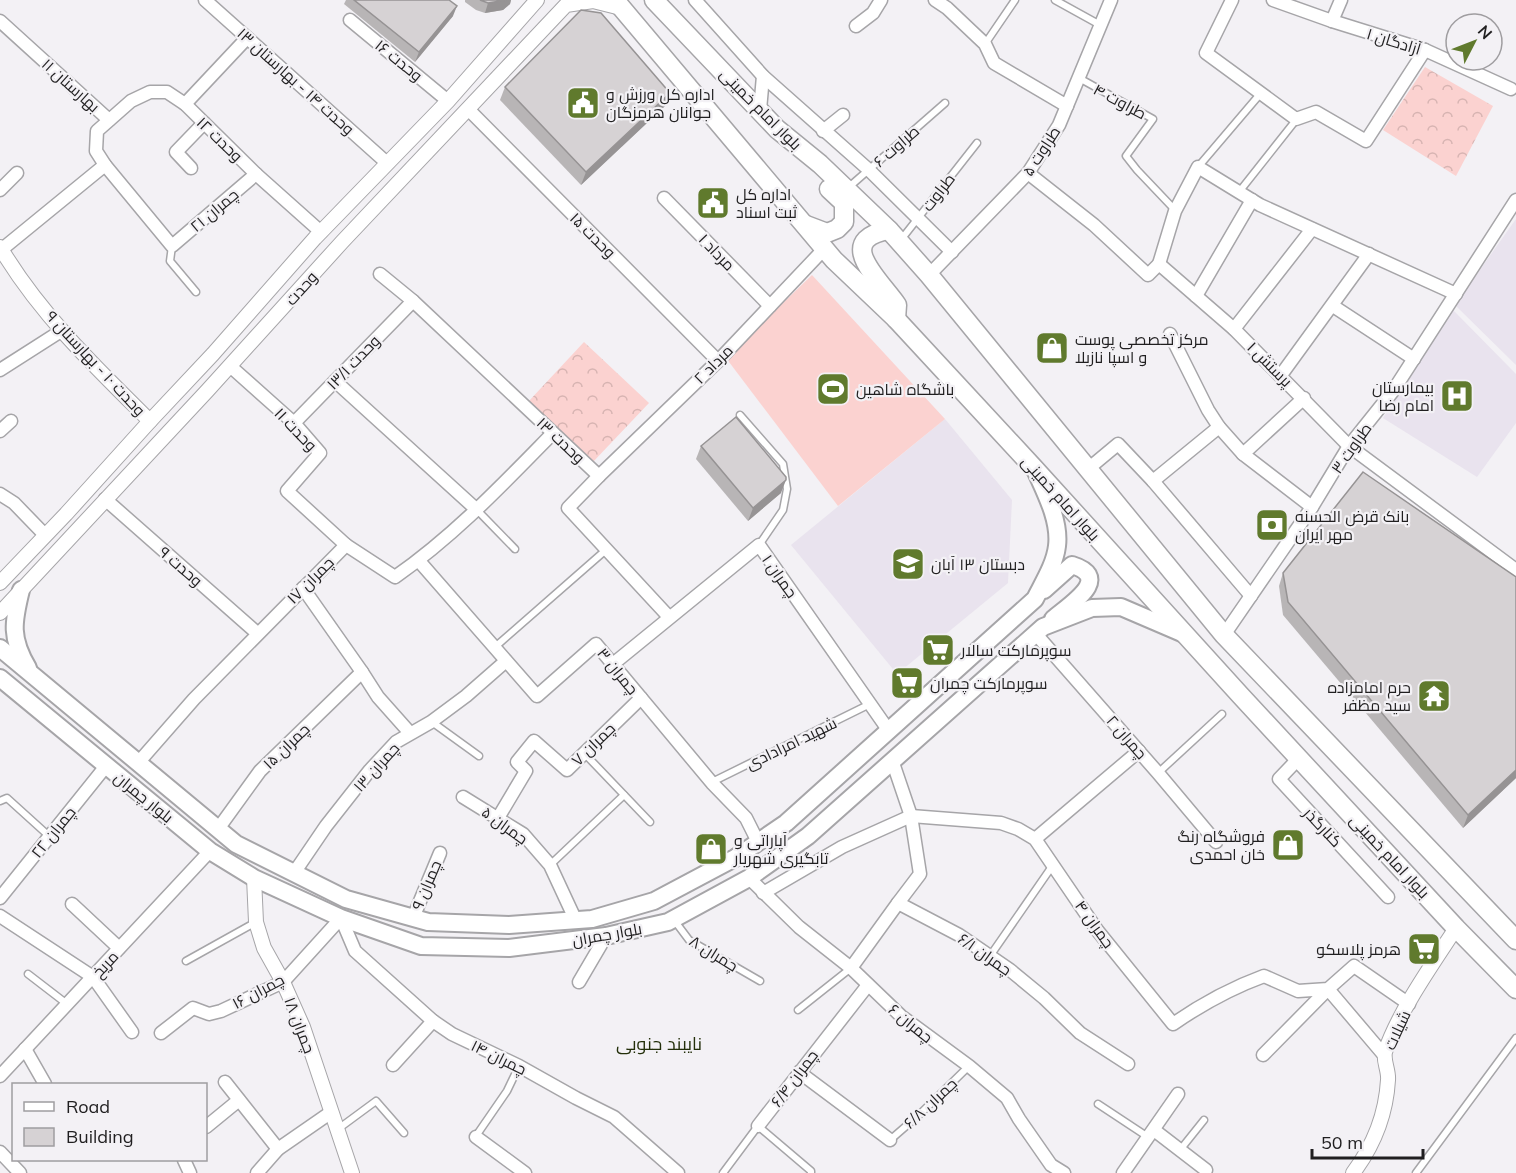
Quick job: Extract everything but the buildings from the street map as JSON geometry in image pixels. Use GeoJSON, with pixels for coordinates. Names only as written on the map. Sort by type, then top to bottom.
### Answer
{"type":"FeatureCollection","features":[{"type":"Feature","properties":{"kind":"main road","name":"بلوار امام خمینی"},"geometry":{"type":"LineString","coordinates":[[654,0],[777,129],[894,236],[929,275],[1224,635],[1516,940]]}},
{"type":"Feature","properties":{"kind":"main road","name":"بلوار امام خمینی"},"geometry":{"type":"LineString","coordinates":[[618,4],[824,249],[896,319],[1456,928],[1516,989]]}},
{"type":"Feature","properties":{"kind":"main road"},"geometry":{"type":"LineString","coordinates":[[777,129],[817,177],[844,204],[844,222],[837,229],[827,233],[804,225]]}},
{"type":"Feature","properties":{"kind":"main road"},"geometry":{"type":"LineString","coordinates":[[894,236],[876,232],[869,237],[861,251],[862,259],[897,305],[896,319]]}},
{"type":"Feature","properties":{"kind":"main road","name":"بلوار چمران"},"geometry":{"type":"LineString","coordinates":[[0,648],[236,844],[346,899],[428,922],[509,925],[592,919],[654,901],[735,858],[786,823],[1035,599],[1052,563],[1057,546],[1052,512],[1034,468]]}},
{"type":"Feature","properties":{"kind":"main road"},"geometry":{"type":"LineString","coordinates":[[1035,599],[1072,565],[1080,567],[1087,573],[1090,580],[1088,589],[1039,630]]}},
{"type":"Feature","properties":{"kind":"main road"},"geometry":{"type":"LineString","coordinates":[[21,590],[14,615],[13,636],[34,676]]}},
{"type":"Feature","properties":{"kind":"main road","name":"بلوار چمران"},"geometry":{"type":"LineString","coordinates":[[1,679],[210,851],[254,878],[340,918],[421,946],[509,948],[606,936],[668,922],[749,878],[808,837],[1039,630],[1092,608],[1122,607],[1184,634]]}},
{"type":"Feature","properties":{"kind":"main road"},"geometry":{"type":"LineString","coordinates":[[735,858],[749,878]]}},
{"type":"Feature","properties":{"kind":"street","name":"وحدت ۱۴ - بهارستان ۱۳"},"geometry":{"type":"LineString","coordinates":[[205,0],[387,163]]}},
{"type":"Feature","properties":{"kind":"street","name":"وحدت"},"geometry":{"type":"LineString","coordinates":[[0,583],[213,354],[321,232],[448,101],[537,0]]}},
{"type":"Feature","properties":{"kind":"street"},"geometry":{"type":"LineString","coordinates":[[695,0],[763,76],[868,170],[952,252]]}},
{"type":"Feature","properties":{"kind":"street"},"geometry":{"type":"LineString","coordinates":[[856,26],[873,13],[881,0]]}},
{"type":"Feature","properties":{"kind":"street"},"geometry":{"type":"LineString","coordinates":[[935,0],[947,8],[985,44],[994,63],[1067,106]]}},
{"type":"Feature","properties":{"kind":"street","name":"طراوت ۵"},"geometry":{"type":"LineString","coordinates":[[929,275],[1028,173],[1059,125],[1111,0]]}},
{"type":"Feature","properties":{"kind":"street"},"geometry":{"type":"LineString","coordinates":[[1232,0],[1206,53],[1296,119],[1316,112],[1366,141],[1425,50]]}},
{"type":"Feature","properties":{"kind":"street","name":"آزادگان ۱"},"geometry":{"type":"LineString","coordinates":[[1273,0],[1425,50],[1514,90]]}},
{"type":"Feature","properties":{"kind":"street"},"geometry":{"type":"LineString","coordinates":[[1332,21],[1341,0]]}},
{"type":"Feature","properties":{"kind":"street","name":"وحدت"},"geometry":{"type":"LineString","coordinates":[[0,613],[342,242],[568,3],[593,1],[618,4]]}},
{"type":"Feature","properties":{"kind":"street","name":"وحدت ۱۶"},"geometry":{"type":"LineString","coordinates":[[350,20],[448,101]]}},
{"type":"Feature","properties":{"kind":"street","name":"بهارستان ۱۱"},"geometry":{"type":"LineString","coordinates":[[0,21],[110,120],[97,131],[96,151],[105,165]]}},
{"type":"Feature","properties":{"kind":"street"},"geometry":{"type":"LineString","coordinates":[[184,104],[247,38]]}},
{"type":"Feature","properties":{"kind":"street"},"geometry":{"type":"LineString","coordinates":[[760,110],[763,76]]}},
{"type":"Feature","properties":{"kind":"street","name":"وحدت ۱۲"},"geometry":{"type":"LineString","coordinates":[[110,120],[131,101],[150,92],[167,92],[184,104],[256,174],[321,232]]}},
{"type":"Feature","properties":{"kind":"street","name":"وحدت ۱۵"},"geometry":{"type":"LineString","coordinates":[[468,109],[718,361]]}},
{"type":"Feature","properties":{"kind":"street"},"geometry":{"type":"LineString","coordinates":[[823,131],[843,115]]}},
{"type":"Feature","properties":{"kind":"street"},"geometry":{"type":"LineString","coordinates":[[191,168],[176,153],[204,123]]}},
{"type":"Feature","properties":{"kind":"street"},"geometry":{"type":"LineString","coordinates":[[1,248],[105,165],[171,246]]}},
{"type":"Feature","properties":{"kind":"street"},"geometry":{"type":"LineString","coordinates":[[1028,173],[1094,225],[1149,275],[1159,264],[1175,211],[1198,167],[1252,200],[1456,294]]}},
{"type":"Feature","properties":{"kind":"street"},"geometry":{"type":"LineString","coordinates":[[0,190],[17,173]]}},
{"type":"Feature","properties":{"kind":"street","name":"چمران ۲۱"},"geometry":{"type":"LineString","coordinates":[[171,246],[256,174]]}},
{"type":"Feature","properties":{"kind":"street","name":"مرداد ۱"},"geometry":{"type":"LineString","coordinates":[[664,198],[770,306]]}},
{"type":"Feature","properties":{"kind":"street"},"geometry":{"type":"LineString","coordinates":[[1196,296],[1252,200]]}},
{"type":"Feature","properties":{"kind":"street","name":"طراوت ۳"},"geometry":{"type":"LineString","coordinates":[[1224,635],[1312,507],[1349,446],[1393,391],[1516,200]]}},
{"type":"Feature","properties":{"kind":"street"},"geometry":{"type":"LineString","coordinates":[[1234,329],[1312,229]]}},
{"type":"Feature","properties":{"kind":"street","name":"وحدت ۱۰ - بهارستان ۹"},"geometry":{"type":"LineString","coordinates":[[1,248],[61,331],[150,420]]}},
{"type":"Feature","properties":{"kind":"street","name":"مرداد ۲"},"geometry":{"type":"LineString","coordinates":[[599,476],[718,361],[824,249]]}},
{"type":"Feature","properties":{"kind":"street"},"geometry":{"type":"LineString","coordinates":[[1281,375],[1369,254]]}},
{"type":"Feature","properties":{"kind":"street","name":"پرستش ۱"},"geometry":{"type":"LineString","coordinates":[[1159,264],[1234,329],[1349,446],[1516,570]]}},
{"type":"Feature","properties":{"kind":"street","name":"وحدت ۱۳"},"geometry":{"type":"LineString","coordinates":[[380,274],[599,476],[568,508],[669,616]]}},
{"type":"Feature","properties":{"kind":"street","name":"وحدت ۱۳/۱"},"geometry":{"type":"LineString","coordinates":[[294,423],[413,302]]}},
{"type":"Feature","properties":{"kind":"street"},"geometry":{"type":"LineString","coordinates":[[1333,306],[1414,359]]}},
{"type":"Feature","properties":{"kind":"street"},"geometry":{"type":"LineString","coordinates":[[0,370],[61,331]]}},
{"type":"Feature","properties":{"kind":"street"},"geometry":{"type":"LineString","coordinates":[[1170,334],[1208,410],[1220,427],[1244,454],[1312,507]]}},
{"type":"Feature","properties":{"kind":"street","name":"وحدت ۱۱"},"geometry":{"type":"LineString","coordinates":[[230,366],[294,423],[320,453],[287,491],[346,545]]}},
{"type":"Feature","properties":{"kind":"street"},"geometry":{"type":"LineString","coordinates":[[335,381],[477,510]]}},
{"type":"Feature","properties":{"kind":"street"},"geometry":{"type":"LineString","coordinates":[[1244,454],[1304,398]]}},
{"type":"Feature","properties":{"kind":"street"},"geometry":{"type":"LineString","coordinates":[[0,431],[11,421]]}},
{"type":"Feature","properties":{"kind":"street"},"geometry":{"type":"LineString","coordinates":[[1154,481],[1220,427]]}},
{"type":"Feature","properties":{"kind":"street","name":"چمران ۱۷"},"geometry":{"type":"LineString","coordinates":[[138,763],[194,699],[346,545],[395,577],[419,561],[477,510],[553,433]]}},
{"type":"Feature","properties":{"kind":"street"},"geometry":{"type":"LineString","coordinates":[[1088,469],[1118,444],[1154,481],[1251,596]]}},
{"type":"Feature","properties":{"kind":"street"},"geometry":{"type":"LineString","coordinates":[[126,447],[142,461]]}},
{"type":"Feature","properties":{"kind":"street"},"geometry":{"type":"LineString","coordinates":[[91,486],[105,499]]}},
{"type":"Feature","properties":{"kind":"street"},"geometry":{"type":"LineString","coordinates":[[0,494],[14,503],[45,535]]}},
{"type":"Feature","properties":{"kind":"street","name":"وحدت ۹"},"geometry":{"type":"LineString","coordinates":[[105,499],[257,633]]}},
{"type":"Feature","properties":{"kind":"street","name":"چمران ۱"},"geometry":{"type":"LineString","coordinates":[[613,664],[669,616],[759,545],[889,731]]}},
{"type":"Feature","properties":{"kind":"street","name":"چمران ۳"},"geometry":{"type":"LineString","coordinates":[[419,561],[537,696],[596,644],[712,783],[746,818],[758,842]]}},
{"type":"Feature","properties":{"kind":"street"},"geometry":{"type":"LineString","coordinates":[[303,588],[378,697],[410,733]]}},
{"type":"Feature","properties":{"kind":"street","name":"چمران ۲"},"geometry":{"type":"LineString","coordinates":[[1039,630],[1216,842]]}},
{"type":"Feature","properties":{"kind":"street","name":"چمران ۱۳"},"geometry":{"type":"LineString","coordinates":[[294,873],[326,826],[370,770],[396,742],[431,722],[466,696],[506,661]]}},
{"type":"Feature","properties":{"kind":"street","name":"چمران ۱۵"},"geometry":{"type":"LineString","coordinates":[[218,828],[260,771],[362,672]]}},
{"type":"Feature","properties":{"kind":"street","name":"چمران ۷"},"geometry":{"type":"LineString","coordinates":[[498,818],[526,771],[517,762],[534,741],[567,770],[641,698]]}},
{"type":"Feature","properties":{"kind":"street"},"geometry":{"type":"LineString","coordinates":[[1035,839],[1139,751]]}},
{"type":"Feature","properties":{"kind":"street","name":"کنارگذر"},"geometry":{"type":"LineString","coordinates":[[1299,758],[1279,779],[1388,897]]}},
{"type":"Feature","properties":{"kind":"street"},"geometry":{"type":"LineString","coordinates":[[851,968],[920,874],[911,816],[892,760]]}},
{"type":"Feature","properties":{"kind":"street","name":"چمران ۲۲"},"geometry":{"type":"LineString","coordinates":[[0,898],[106,766]]}},
{"type":"Feature","properties":{"kind":"street","name":"چمران ۵"},"geometry":{"type":"LineString","coordinates":[[463,797],[523,834],[550,865],[576,921]]}},
{"type":"Feature","properties":{"kind":"street","name":"چمران ۴"},"geometry":{"type":"LineString","coordinates":[[763,893],[842,847],[911,816],[1001,823],[1035,839],[1097,930],[1173,1024],[1205,1002],[1238,985],[1264,976],[1298,990],[1328,989]]}},
{"type":"Feature","properties":{"kind":"street","name":"مریخ"},"geometry":{"type":"LineString","coordinates":[[0,1076],[210,851]]}},
{"type":"Feature","properties":{"kind":"street","name":"چمران ۹"},"geometry":{"type":"LineString","coordinates":[[413,918],[440,853]]}},
{"type":"Feature","properties":{"kind":"street","name":"چمران ۱۸"},"geometry":{"type":"LineString","coordinates":[[254,878],[256,922],[264,948],[283,981],[303,1027],[352,1173]]}},
{"type":"Feature","properties":{"kind":"street","name":"چمران ۶"},"geometry":{"type":"LineString","coordinates":[[749,878],[800,927],[851,968],[901,1016],[969,1066],[1006,1098],[1052,1165],[1064,1173]]}},
{"type":"Feature","properties":{"kind":"street","name":"چمران ۶/۱"},"geometry":{"type":"LineString","coordinates":[[898,903],[959,935],[990,956],[1044,998],[1080,1033],[1128,1064]]}},
{"type":"Feature","properties":{"kind":"street"},"geometry":{"type":"LineString","coordinates":[[72,904],[119,948]]}},
{"type":"Feature","properties":{"kind":"street"},"geometry":{"type":"LineString","coordinates":[[0,916],[93,977],[132,1032]]}},
{"type":"Feature","properties":{"kind":"street","name":"چمران ۱۶"},"geometry":{"type":"LineString","coordinates":[[161,1033],[193,1008],[209,1014],[220,1011],[283,981],[340,918]]}},
{"type":"Feature","properties":{"kind":"street","name":"چمران ۱۴"},"geometry":{"type":"LineString","coordinates":[[340,918],[355,951],[433,1022],[614,1117],[678,1173]]}},
{"type":"Feature","properties":{"kind":"street","name":"شیلات"},"geometry":{"type":"LineString","coordinates":[[1353,1173],[1373,1142],[1385,1111],[1389,1077],[1384,1055],[1409,1004],[1456,928]]}},
{"type":"Feature","properties":{"kind":"street"},"geometry":{"type":"LineString","coordinates":[[579,982],[606,936]]}},
{"type":"Feature","properties":{"kind":"street"},"geometry":{"type":"LineString","coordinates":[[1263,1055],[1354,966],[1409,1004]]}},
{"type":"Feature","properties":{"kind":"street","name":"چمران ۶/۴"},"geometry":{"type":"LineString","coordinates":[[758,1126],[868,985]]}},
{"type":"Feature","properties":{"kind":"street"},"geometry":{"type":"LineString","coordinates":[[1328,989],[1384,1055]]}},
{"type":"Feature","properties":{"kind":"street"},"geometry":{"type":"LineString","coordinates":[[393,1065],[433,1022]]}},
{"type":"Feature","properties":{"kind":"street"},"geometry":{"type":"LineString","coordinates":[[25,1049],[44,1083]]}},
{"type":"Feature","properties":{"kind":"street"},"geometry":{"type":"LineString","coordinates":[[799,1071],[890,1140]]}},
{"type":"Feature","properties":{"kind":"street"},"geometry":{"type":"LineString","coordinates":[[225,1082],[278,1149]]}},
{"type":"Feature","properties":{"kind":"street"},"geometry":{"type":"LineString","coordinates":[[1123,1173],[1178,1094]]}},
{"type":"Feature","properties":{"kind":"street"},"geometry":{"type":"LineString","coordinates":[[207,1126],[239,1100]]}},
{"type":"Feature","properties":{"kind":"street"},"geometry":{"type":"LineString","coordinates":[[256,1173],[278,1149],[330,1113]]}},
{"type":"Feature","properties":{"kind":"street"},"geometry":{"type":"LineString","coordinates":[[1151,1133],[1180,1150],[1207,1172]]}},
{"type":"Feature","properties":{"kind":"street"},"geometry":{"type":"LineString","coordinates":[[476,1137],[525,1173]]}},
{"type":"Feature","properties":{"kind":"street"},"geometry":{"type":"LineString","coordinates":[[0,1152],[21,1173]]}},
{"type":"Feature","properties":{"kind":"lane"},"geometry":{"type":"LineString","coordinates":[[985,44],[1015,0]]}},
{"type":"Feature","properties":{"kind":"lane"},"geometry":{"type":"LineString","coordinates":[[1055,0],[1102,26]]}},
{"type":"Feature","properties":{"kind":"lane","name":"طراوت ۴"},"geometry":{"type":"LineString","coordinates":[[1078,78],[1153,118],[1126,156],[1175,211]]}},
{"type":"Feature","properties":{"kind":"lane"},"geometry":{"type":"LineString","coordinates":[[1198,167],[1261,93]]}},
{"type":"Feature","properties":{"kind":"lane","name":"طراوت ۶"},"geometry":{"type":"LineString","coordinates":[[846,190],[945,103]]}},
{"type":"Feature","properties":{"kind":"lane"},"geometry":{"type":"LineString","coordinates":[[1239,192],[1296,119]]}},
{"type":"Feature","properties":{"kind":"lane","name":"طراوت"},"geometry":{"type":"LineString","coordinates":[[894,236],[917,219],[976,143]]}},
{"type":"Feature","properties":{"kind":"lane"},"geometry":{"type":"LineString","coordinates":[[171,246],[170,261],[196,292]]}},
{"type":"Feature","properties":{"kind":"lane"},"geometry":{"type":"LineString","coordinates":[[740,415],[783,464],[787,489],[783,510],[759,545]]}},
{"type":"Feature","properties":{"kind":"lane"},"geometry":{"type":"LineString","coordinates":[[477,510],[515,549]]}},
{"type":"Feature","properties":{"kind":"lane"},"geometry":{"type":"LineString","coordinates":[[495,647],[607,549]]}},
{"type":"Feature","properties":{"kind":"lane","name":"شهید امرادادی"},"geometry":{"type":"LineString","coordinates":[[712,783],[870,704]]}},
{"type":"Feature","properties":{"kind":"lane"},"geometry":{"type":"LineString","coordinates":[[1158,773],[1222,714]]}},
{"type":"Feature","properties":{"kind":"lane"},"geometry":{"type":"LineString","coordinates":[[431,722],[479,756]]}},
{"type":"Feature","properties":{"kind":"lane"},"geometry":{"type":"LineString","coordinates":[[584,753],[650,822]]}},
{"type":"Feature","properties":{"kind":"lane"},"geometry":{"type":"LineString","coordinates":[[550,865],[624,795]]}},
{"type":"Feature","properties":{"kind":"lane"},"geometry":{"type":"LineString","coordinates":[[3,800],[49,836]]}},
{"type":"Feature","properties":{"kind":"lane"},"geometry":{"type":"LineString","coordinates":[[990,956],[1053,865]]}},
{"type":"Feature","properties":{"kind":"lane","name":"چمران ۸"},"geometry":{"type":"LineString","coordinates":[[673,919],[689,940],[760,981]]}},
{"type":"Feature","properties":{"kind":"lane"},"geometry":{"type":"LineString","coordinates":[[186,961],[256,922]]}},
{"type":"Feature","properties":{"kind":"lane"},"geometry":{"type":"LineString","coordinates":[[798,1010],[851,968]]}},
{"type":"Feature","properties":{"kind":"lane"},"geometry":{"type":"LineString","coordinates":[[28,974],[67,1004]]}},
{"type":"Feature","properties":{"kind":"lane"},"geometry":{"type":"LineString","coordinates":[[1416,1173],[1516,1038]]}},
{"type":"Feature","properties":{"kind":"lane"},"geometry":{"type":"LineString","coordinates":[[476,1137],[507,1091],[519,1066]]}},
{"type":"Feature","properties":{"kind":"lane","name":"چمران ۶/۸"},"geometry":{"type":"LineString","coordinates":[[890,1140],[969,1066]]}},
{"type":"Feature","properties":{"kind":"lane"},"geometry":{"type":"LineString","coordinates":[[337,1130],[376,1101],[404,1133]]}},
{"type":"Feature","properties":{"kind":"lane"},"geometry":{"type":"LineString","coordinates":[[1098,1104],[1151,1133]]}},
{"type":"Feature","properties":{"kind":"lane"},"geometry":{"type":"LineString","coordinates":[[1180,1150],[1204,1120]]}},
{"type":"Feature","properties":{"kind":"lane"},"geometry":{"type":"LineString","coordinates":[[758,1126],[811,1173]]}},
{"type":"Feature","properties":{"kind":"lane","name":"چمران ۶/۴"},"geometry":{"type":"LineString","coordinates":[[723,1173],[758,1126]]}},
{"type":"Feature","properties":{"kind":"shaded area"},"geometry":{"type":"Polygon","coordinates":[[[1516,219],[1516,365],[1455,305],[1516,219]]]}},
{"type":"Feature","properties":{"kind":"shaded area","name":"بیمارستان امام رضا"},"geometry":{"type":"Polygon","coordinates":[[[1452,309],[1516,374],[1516,423],[1477,477],[1383,418],[1452,309]]]}},
{"type":"Feature","properties":{"kind":"shaded area","name":"دبستان ۱۳ آبان"},"geometry":{"type":"Polygon","coordinates":[[[945,419],[1012,500],[1008,583],[897,674],[791,545],[945,419]]]}},
{"type":"Feature","properties":{"kind":"green space"},"geometry":{"type":"Polygon","coordinates":[[[1425,67],[1493,106],[1456,176],[1383,130],[1425,67]]]}},
{"type":"Feature","properties":{"kind":"green space","name":"باشگاه شاهین"},"geometry":{"type":"Polygon","coordinates":[[[812,275],[945,419],[838,506],[726,358],[812,275]]]}},
{"type":"Feature","properties":{"kind":"green space"},"geometry":{"type":"Polygon","coordinates":[[[584,342],[649,403],[592,463],[528,402],[584,342]]]}},
{"type":"Feature","properties":{"kind":"place","name":"اداره کل ورزش و جوانان هرمزگان"},"geometry":{"type":"Point","coordinates":[583,103]}},
{"type":"Feature","properties":{"kind":"place","name":"اداره کل ثبت اسناد"},"geometry":{"type":"Point","coordinates":[713,203]}},
{"type":"Feature","properties":{"kind":"place","name":"مرکز تخصصی پوست و اسپا نازیلا"},"geometry":{"type":"Point","coordinates":[1052,348]}},
{"type":"Feature","properties":{"kind":"place","name":"باشگاه شاهین"},"geometry":{"type":"Point","coordinates":[833,389]}},
{"type":"Feature","properties":{"kind":"place","name":"بیمارستان امام رضا"},"geometry":{"type":"Point","coordinates":[1457,396]}},
{"type":"Feature","properties":{"kind":"place","name":"بانک قرض الحسنه مهر ایران"},"geometry":{"type":"Point","coordinates":[1272,525]}},
{"type":"Feature","properties":{"kind":"place","name":"دبستان ۱۳ آبان"},"geometry":{"type":"Point","coordinates":[908,564]}},
{"type":"Feature","properties":{"kind":"place","name":"سوپرمارکت سالار"},"geometry":{"type":"Point","coordinates":[938,650]}},
{"type":"Feature","properties":{"kind":"place","name":"سوپرمارکت چمران"},"geometry":{"type":"Point","coordinates":[907,683]}},
{"type":"Feature","properties":{"kind":"place","name":"حرم امامزاده سید مظفر"},"geometry":{"type":"Point","coordinates":[1434,696]}},
{"type":"Feature","properties":{"kind":"place","name":"فروشگاه رنگ خان احمدی"},"geometry":{"type":"Point","coordinates":[1288,845]}},
{"type":"Feature","properties":{"kind":"place","name":"آپاراتی و تابگیری شهریار"},"geometry":{"type":"Point","coordinates":[711,849]}},
{"type":"Feature","properties":{"kind":"place","name":"هرمز پلاسکو"},"geometry":{"type":"Point","coordinates":[1424,949]}},
{"type":"Feature","properties":{"kind":"district","name":"نایبند جنوبی"},"geometry":{"type":"Point","coordinates":[659,1043]}}]}
